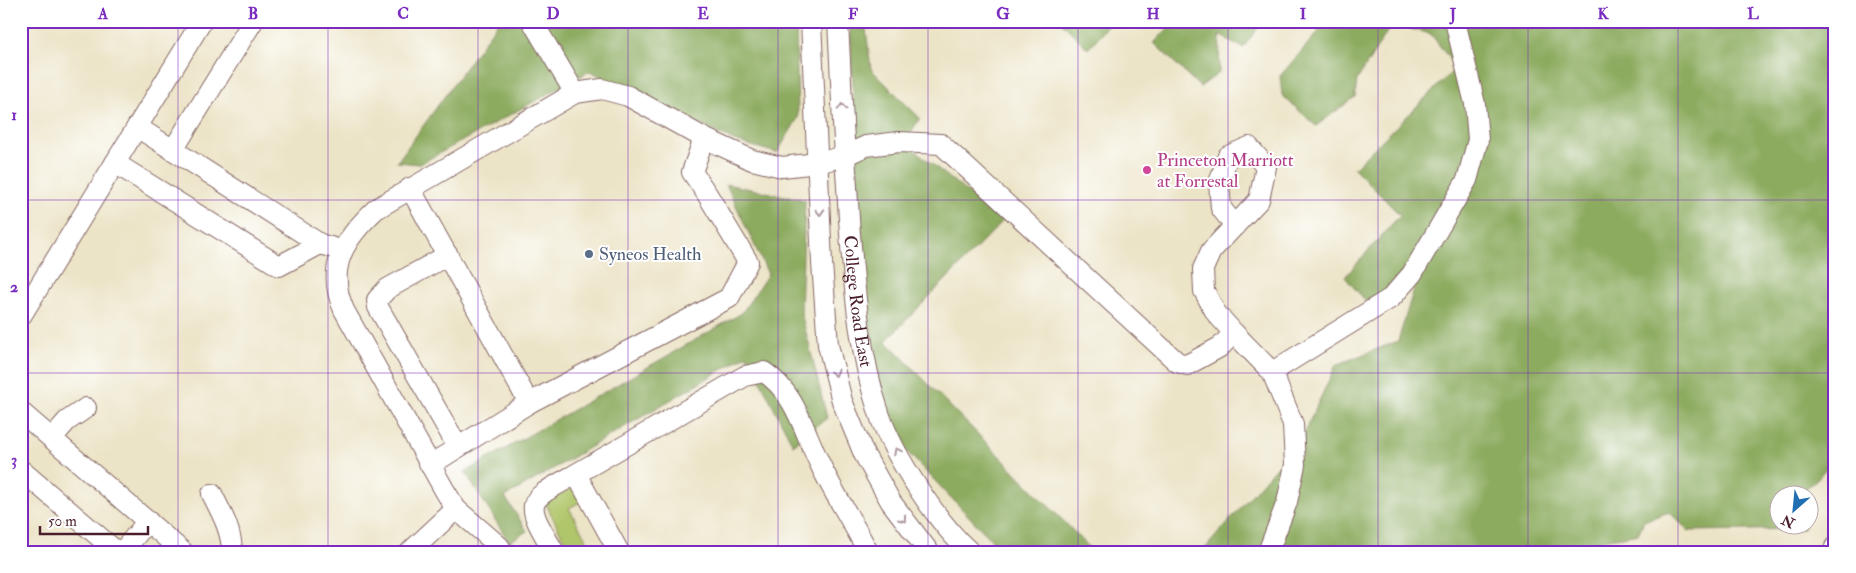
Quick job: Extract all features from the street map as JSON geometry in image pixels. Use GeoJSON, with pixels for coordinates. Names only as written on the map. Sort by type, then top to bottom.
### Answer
{"type":"FeatureCollection","features":[{"type":"Feature","properties":{"kind":"street"},"geometry":{"type":"LineString","coordinates":[[21,316],[202,21]]}},
{"type":"Feature","properties":{"kind":"street"},"geometry":{"type":"LineString","coordinates":[[173,150],[253,21]]}},
{"type":"Feature","properties":{"kind":"street"},"geometry":{"type":"LineString","coordinates":[[532,21],[576,93]]}},
{"type":"Feature","properties":{"kind":"street","name":"College Road East"},"geometry":{"type":"LineString","coordinates":[[811,21],[828,345],[842,401],[864,454],[891,502],[929,552]]}},
{"type":"Feature","properties":{"kind":"street","name":"College Road East"},"geometry":{"type":"LineString","coordinates":[[838,21],[844,156],[854,290],[863,354],[880,418],[909,474],[937,515],[966,550]]}},
{"type":"Feature","properties":{"kind":"street"},"geometry":{"type":"LineString","coordinates":[[1272,372],[1391,298],[1412,274],[1467,180],[1478,140],[1475,104],[1456,21]]}},
{"type":"Feature","properties":{"kind":"street"},"geometry":{"type":"LineString","coordinates":[[503,552],[499,546],[456,509],[336,294],[337,270],[342,250],[354,229],[376,209],[576,93],[602,88],[628,96],[704,138],[752,160],[782,167],[818,163],[844,156],[866,146],[899,142],[940,144],[1177,362],[1187,365],[1220,347],[1234,333]]}},
{"type":"Feature","properties":{"kind":"street"},"geometry":{"type":"LineString","coordinates":[[138,127],[320,244],[342,250]]}},
{"type":"Feature","properties":{"kind":"street"},"geometry":{"type":"LineString","coordinates":[[430,464],[529,403],[729,298],[748,262],[692,172],[704,138]]}},
{"type":"Feature","properties":{"kind":"street"},"geometry":{"type":"LineString","coordinates":[[115,163],[279,266],[320,244]]}},
{"type":"Feature","properties":{"kind":"street"},"geometry":{"type":"LineString","coordinates":[[410,188],[529,403]]}},
{"type":"Feature","properties":{"kind":"street"},"geometry":{"type":"LineString","coordinates":[[1235,226],[1211,251],[1203,269],[1204,291],[1216,313],[1272,372],[1293,424],[1295,466],[1287,502],[1270,547],[1271,552]]}},
{"type":"Feature","properties":{"kind":"street"},"geometry":{"type":"LineString","coordinates":[[448,255],[387,289],[377,300],[378,307],[458,447]]}},
{"type":"Feature","properties":{"kind":"street"},"geometry":{"type":"LineString","coordinates":[[554,552],[534,517],[533,504],[540,494],[745,376],[764,372],[774,379],[800,415],[820,464],[868,552]]}},
{"type":"Feature","properties":{"kind":"street"},"geometry":{"type":"LineString","coordinates":[[52,438],[67,421],[86,408]]}},
{"type":"Feature","properties":{"kind":"street"},"geometry":{"type":"LineString","coordinates":[[21,412],[183,552]]}},
{"type":"Feature","properties":{"kind":"street"},"geometry":{"type":"LineString","coordinates":[[21,470],[117,552]]}},
{"type":"Feature","properties":{"kind":"street"},"geometry":{"type":"LineString","coordinates":[[576,474],[619,552]]}},
{"type":"Feature","properties":{"kind":"street"},"geometry":{"type":"LineString","coordinates":[[212,494],[230,536],[232,552]]}},
{"type":"Feature","properties":{"kind":"street"},"geometry":{"type":"LineString","coordinates":[[410,552],[456,509]]}},
{"type":"Feature","properties":{"kind":"street"},"geometry":{"type":"LineString","coordinates":[[122,552],[148,521]]}},
{"type":"Feature","properties":{"kind":"street"},"geometry":{"type":"LineString","coordinates":[[1834,552],[1835,547]]}},
{"type":"Feature","properties":{"kind":"green space"},"geometry":{"type":"Polygon","coordinates":[[[499,21],[796,21],[798,118],[777,153],[734,141],[590,71],[420,164],[397,162],[499,21]]]}},
{"type":"Feature","properties":{"kind":"green space"},"geometry":{"type":"Polygon","coordinates":[[[850,21],[865,21],[871,69],[920,118],[905,142],[1003,221],[886,341],[1094,552],[1003,552],[894,438],[870,353],[857,184],[850,21]]]}},
{"type":"Feature","properties":{"kind":"green space"},"geometry":{"type":"Polygon","coordinates":[[[1060,21],[1112,21],[1088,49],[1060,21]]]}},
{"type":"Feature","properties":{"kind":"green space"},"geometry":{"type":"Polygon","coordinates":[[[1175,21],[1263,21],[1243,48],[1220,35],[1219,73],[1200,87],[1154,43],[1175,21]]]}},
{"type":"Feature","properties":{"kind":"green space"},"geometry":{"type":"Polygon","coordinates":[[[1316,21],[1835,21],[1835,455],[1824,471],[1809,486],[1768,486],[1768,530],[1689,531],[1669,512],[1644,521],[1638,534],[1535,552],[1202,552],[1302,437],[1336,365],[1398,341],[1417,279],[1367,303],[1345,277],[1400,215],[1354,168],[1456,68],[1431,34],[1392,24],[1357,80],[1355,97],[1316,126],[1282,95],[1280,76],[1319,31],[1314,26],[1316,21]]]}},
{"type":"Feature","properties":{"kind":"green space"},"geometry":{"type":"Polygon","coordinates":[[[726,184],[805,200],[801,312],[827,418],[793,445],[747,355],[505,497],[527,531],[509,542],[465,472],[742,313],[768,274],[726,184]]]}},
{"type":"Feature","properties":{"kind":"green space"},"geometry":{"type":"Polygon","coordinates":[[[571,488],[582,501],[569,508],[592,550],[604,544],[608,552],[570,552],[546,504],[571,488]]]}},
{"type":"Feature","properties":{"kind":"place","name":"Princeton Marriott at Forrestal"},"geometry":{"type":"Point","coordinates":[1147,170]}},
{"type":"Feature","properties":{"kind":"place","name":"Syneos Health"},"geometry":{"type":"Point","coordinates":[589,254]}}]}
